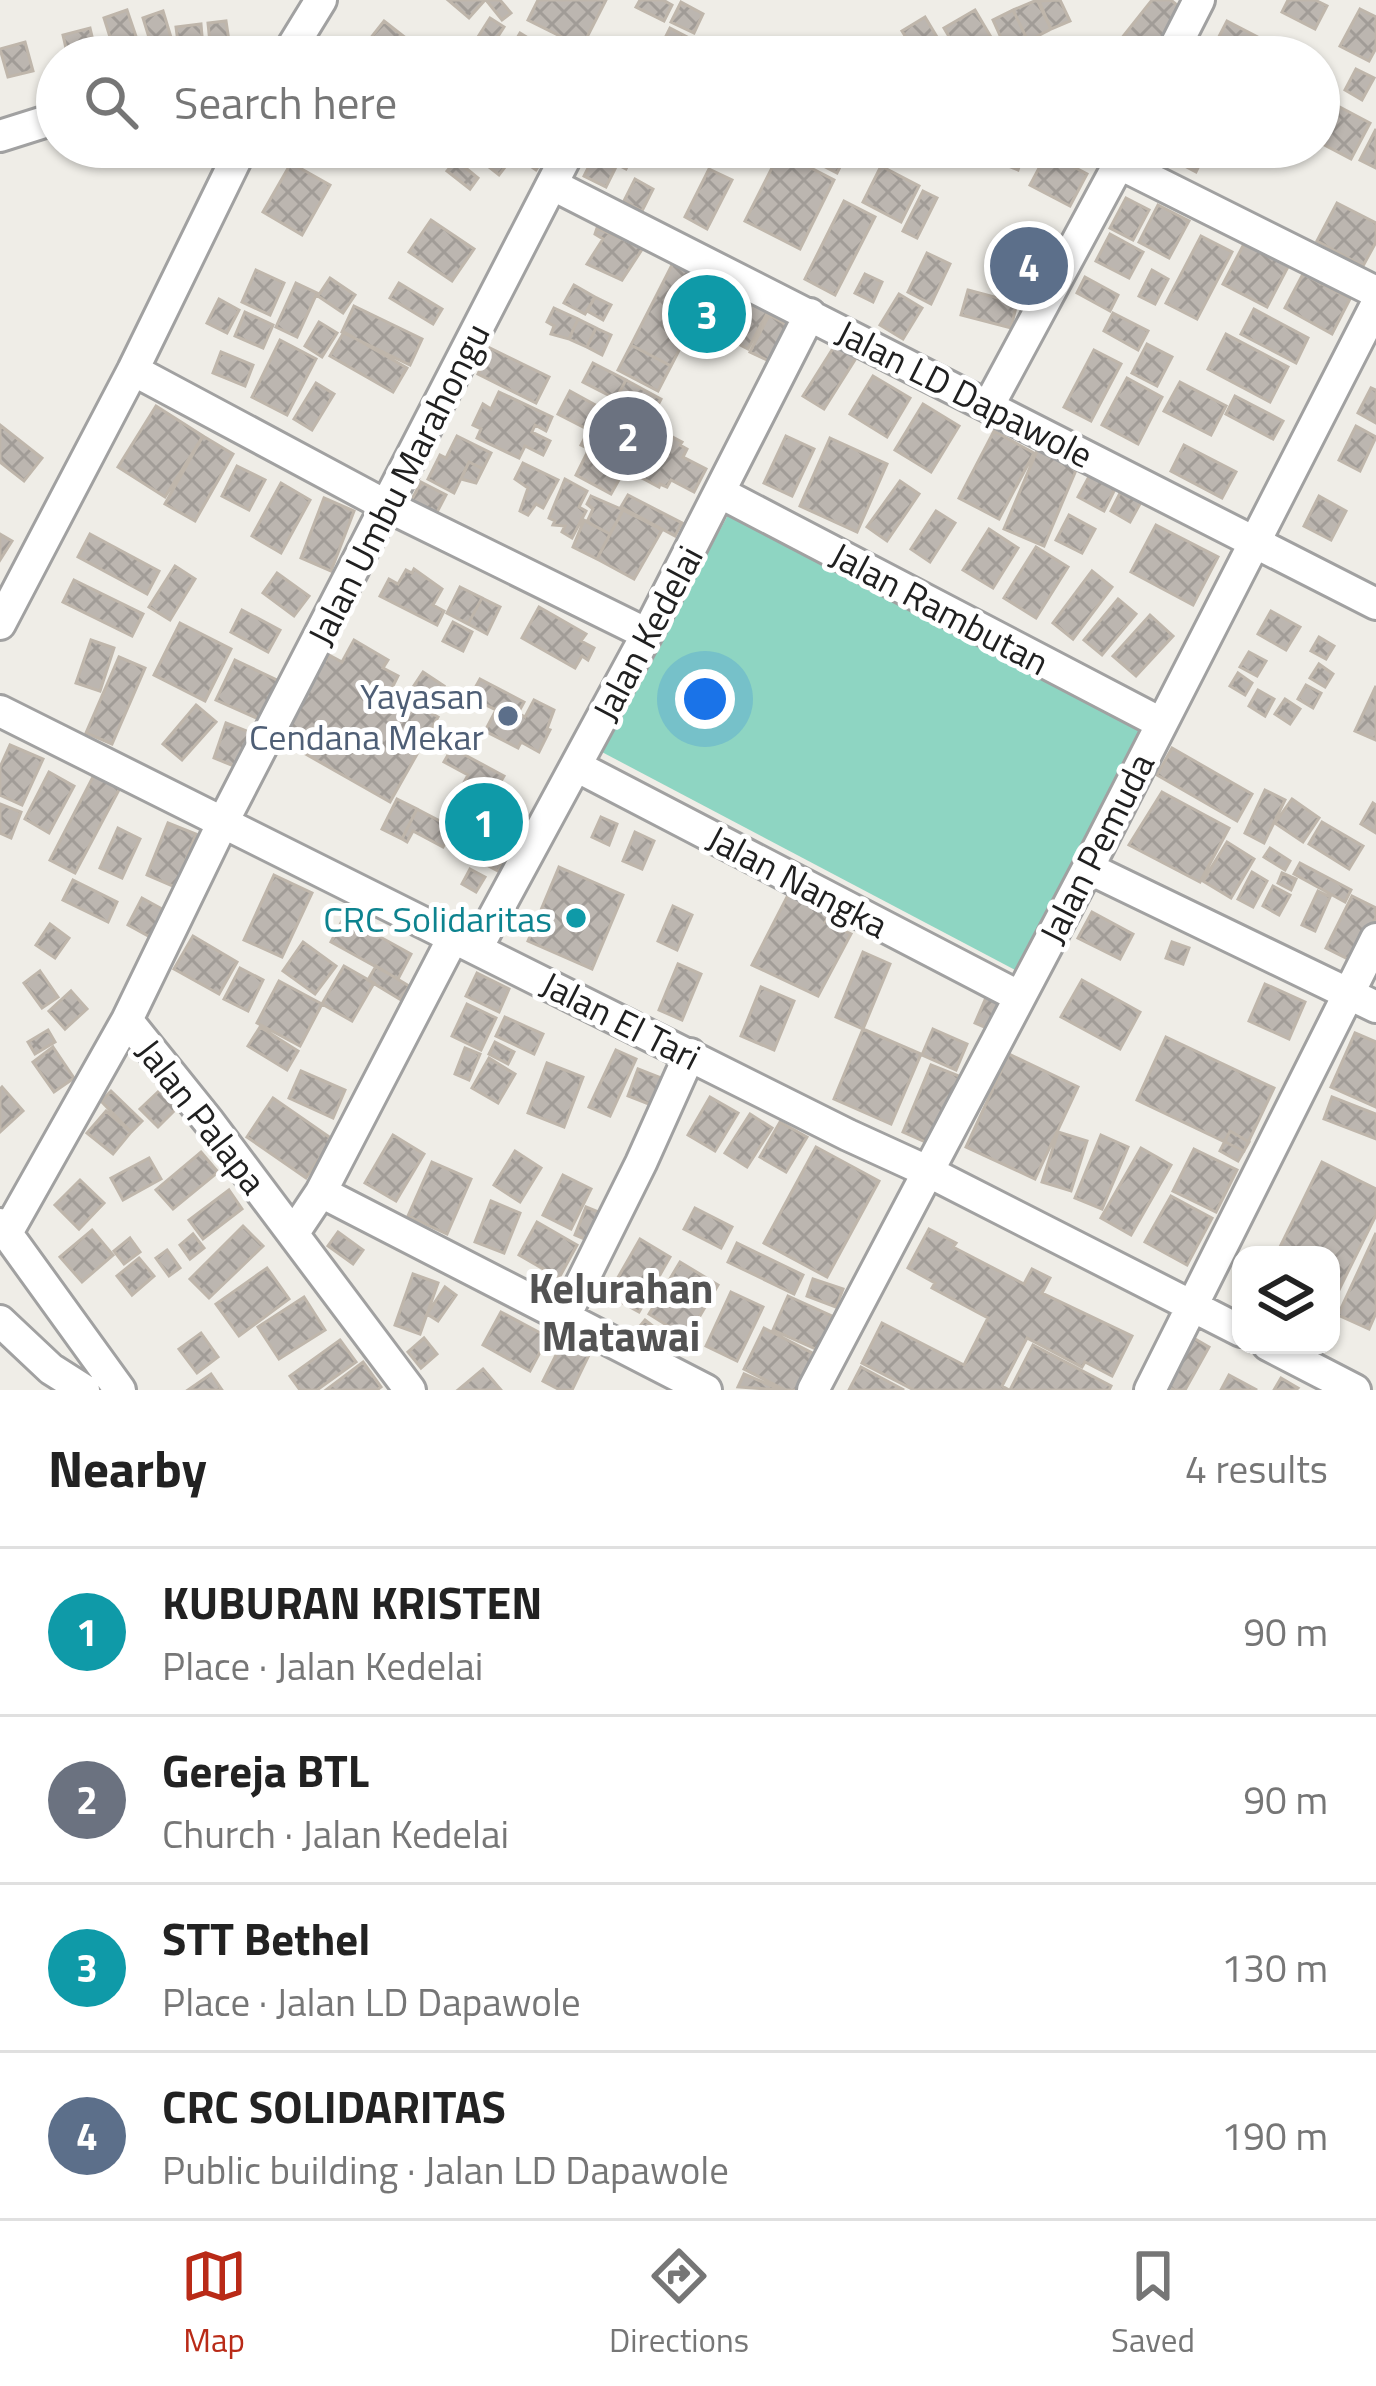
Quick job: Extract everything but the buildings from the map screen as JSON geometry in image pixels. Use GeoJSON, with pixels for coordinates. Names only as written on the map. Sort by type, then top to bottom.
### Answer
{"type":"FeatureCollection","features":[{"type":"Feature","properties":{"kind":"street"},"geometry":{"type":"LineString","coordinates":[[298,36],[321,0]]}},
{"type":"Feature","properties":{"kind":"street"},"geometry":{"type":"LineString","coordinates":[[1180,36],[1199,0]]}},
{"type":"Feature","properties":{"kind":"street"},"geometry":{"type":"LineString","coordinates":[[0,136],[36,125]]}},
{"type":"Feature","properties":{"kind":"street"},"geometry":{"type":"LineString","coordinates":[[0,624],[232,168]]}},
{"type":"Feature","properties":{"kind":"street","name":"Jalan Umbu Marahongu"},"geometry":{"type":"LineString","coordinates":[[224,820],[561,168]]}},
{"type":"Feature","properties":{"kind":"street"},"geometry":{"type":"LineString","coordinates":[[988,405],[1117,168]]}},
{"type":"Feature","properties":{"kind":"street"},"geometry":{"type":"LineString","coordinates":[[1148,168],[1376,292]]}},
{"type":"Feature","properties":{"kind":"street","name":"Jalan LD Dapawole"},"geometry":{"type":"LineString","coordinates":[[553,184],[1376,604]]}},
{"type":"Feature","properties":{"kind":"street","name":"Jalan Pemuda"},"geometry":{"type":"LineString","coordinates":[[813,1390],[1088,868],[1376,304]]}},
{"type":"Feature","properties":{"kind":"street","name":"Jalan Kedelai"},"geometry":{"type":"LineString","coordinates":[[293,1234],[576,766],[810,314]]}},
{"type":"Feature","properties":{"kind":"street"},"geometry":{"type":"LineString","coordinates":[[133,370],[387,506],[647,634]]}},
{"type":"Feature","properties":{"kind":"street","name":"Jalan Rambutan"},"geometry":{"type":"LineString","coordinates":[[721,493],[1159,722]]}},
{"type":"Feature","properties":{"kind":"street","name":"Jalan El Tari"},"geometry":{"type":"LineString","coordinates":[[0,711],[1232,1326]]}},
{"type":"Feature","properties":{"kind":"street","name":"Jalan Nangka"},"geometry":{"type":"LineString","coordinates":[[576,766],[1020,997]]}},
{"type":"Feature","properties":{"kind":"street","name":"Jalan Palapa"},"geometry":{"type":"LineString","coordinates":[[224,820],[127,1020],[410,1390]]}},
{"type":"Feature","properties":{"kind":"street"},"geometry":{"type":"LineString","coordinates":[[1088,868],[1362,1000]]}},
{"type":"Feature","properties":{"kind":"street"},"geometry":{"type":"LineString","coordinates":[[1150,1390],[1362,1000],[1376,938]]}},
{"type":"Feature","properties":{"kind":"street"},"geometry":{"type":"LineString","coordinates":[[120,1390],[3,1228],[127,1020]]}},
{"type":"Feature","properties":{"kind":"street"},"geometry":{"type":"LineString","coordinates":[[565,1316],[690,1054]]}},
{"type":"Feature","properties":{"kind":"street"},"geometry":{"type":"LineString","coordinates":[[320,1192],[706,1390]]}},
{"type":"Feature","properties":{"kind":"street"},"geometry":{"type":"LineString","coordinates":[[0,1321],[51,1369],[84,1390]]}},
{"type":"Feature","properties":{"kind":"street"},"geometry":{"type":"LineString","coordinates":[[1285,1354],[1355,1390]]}},
{"type":"Feature","properties":{"kind":"green space"},"geometry":{"type":"Polygon","coordinates":[[[728,515],[1143,730],[1021,973],[600,751],[728,515]]]}},
{"type":"Feature","properties":{"kind":"place","name":"CRC SOLIDARITAS"},"geometry":{"type":"Point","coordinates":[1029,266]}},
{"type":"Feature","properties":{"kind":"place","name":"STT Bethel"},"geometry":{"type":"Point","coordinates":[707,314]}},
{"type":"Feature","properties":{"kind":"place","name":"Gereja BTL"},"geometry":{"type":"Point","coordinates":[628,436]}},
{"type":"Feature","properties":{"kind":"place","name":"Yayasan Cendana Mekar"},"geometry":{"type":"Point","coordinates":[508,716]}},
{"type":"Feature","properties":{"kind":"place","name":"KUBURAN KRISTEN"},"geometry":{"type":"Point","coordinates":[484,822]}},
{"type":"Feature","properties":{"kind":"place","name":"CRC Solidaritas"},"geometry":{"type":"Point","coordinates":[576,918]}},
{"type":"Feature","properties":{"kind":"district","name":"Kelurahan Matawai"},"geometry":{"type":"Point","coordinates":[621,1311]}}]}
